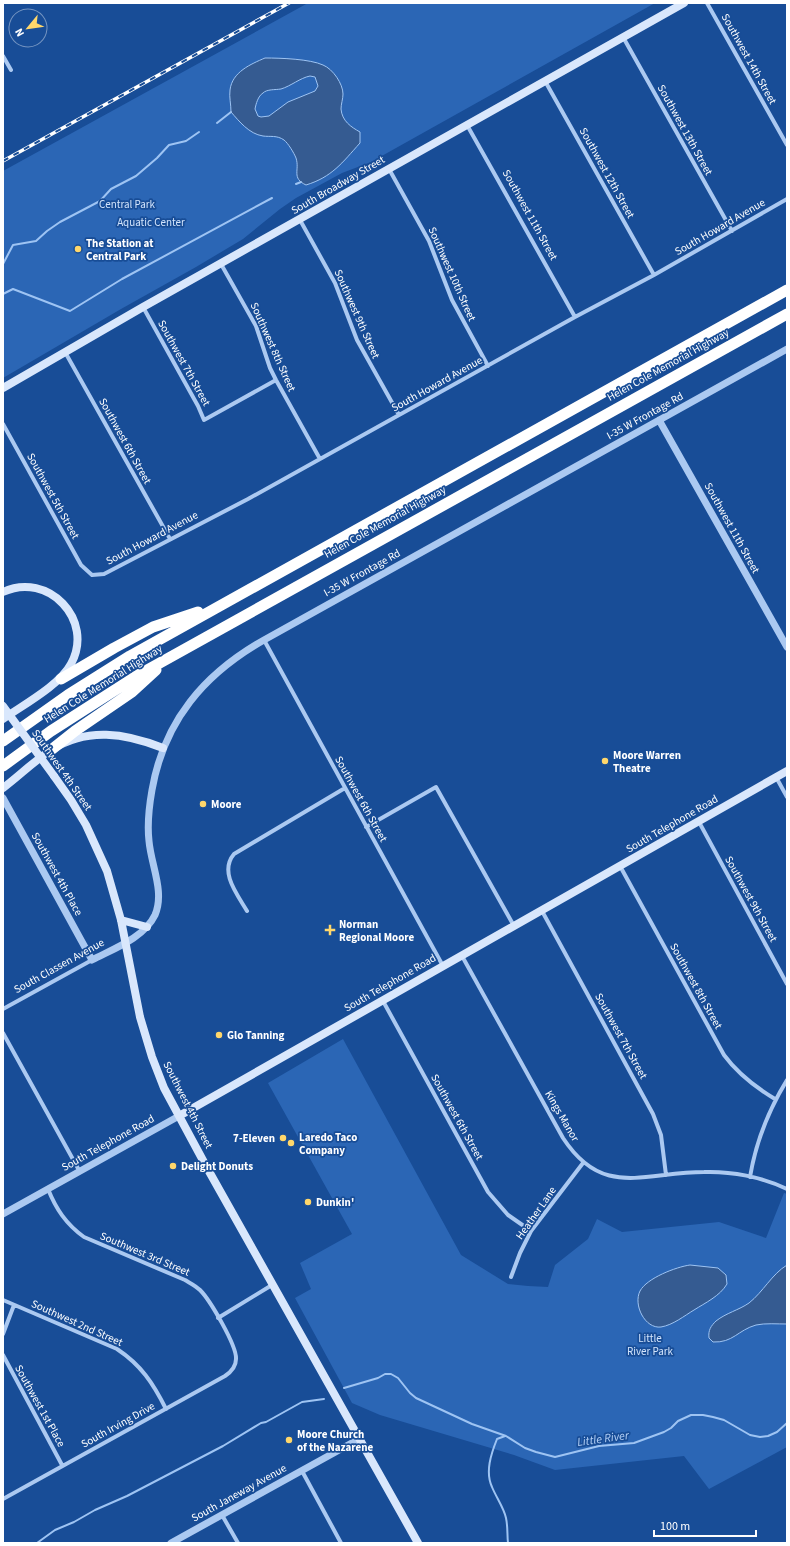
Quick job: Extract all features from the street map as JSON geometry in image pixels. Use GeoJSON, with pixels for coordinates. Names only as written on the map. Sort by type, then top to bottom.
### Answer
{"type":"FeatureCollection","features":[{"type":"Feature","properties":{"kind":"highway","name":"Helen Cole Memorial Highway"},"geometry":{"type":"LineString","coordinates":[[3,741],[40,713],[130,656],[787,290]]}},
{"type":"Feature","properties":{"kind":"highway","name":"Helen Cole Memorial Highway"},"geometry":{"type":"LineString","coordinates":[[3,766],[51,730],[123,684],[787,314]]}},
{"type":"Feature","properties":{"kind":"highway"},"geometry":{"type":"LineString","coordinates":[[61,679],[153,627],[227,601]]}},
{"type":"Feature","properties":{"kind":"highway"},"geometry":{"type":"LineString","coordinates":[[51,750],[75,731],[132,692],[170,657]]}},
{"type":"Feature","properties":{"kind":"main road","name":"South Broadway Street"},"geometry":{"type":"LineString","coordinates":[[3,388],[143,307],[222,264],[684,3]]}},
{"type":"Feature","properties":{"kind":"main road"},"geometry":{"type":"LineString","coordinates":[[3,592],[17,588],[34,587],[56,597],[67,608],[74,621],[78,641],[72,663],[61,679],[3,719]]}},
{"type":"Feature","properties":{"kind":"main road","name":"Southwest 4th Street"},"geometry":{"type":"LineString","coordinates":[[3,706],[71,800],[95,842],[107,871],[121,920],[140,1017],[152,1057],[163,1086],[418,1543]]}},
{"type":"Feature","properties":{"kind":"main road"},"geometry":{"type":"LineString","coordinates":[[3,788],[51,750],[82,738],[105,735],[133,738],[163,748]]}},
{"type":"Feature","properties":{"kind":"main road","name":"South Telephone Road"},"geometry":{"type":"LineString","coordinates":[[179,1116],[787,771]]}},
{"type":"Feature","properties":{"kind":"main road"},"geometry":{"type":"LineString","coordinates":[[121,920],[147,927]]}},
{"type":"Feature","properties":{"kind":"street","name":"Southwest 14th Street"},"geometry":{"type":"LineString","coordinates":[[707,3],[787,146]]}},
{"type":"Feature","properties":{"kind":"street","name":"Southwest 13th Street"},"geometry":{"type":"LineString","coordinates":[[623,37],[732,231]]}},
{"type":"Feature","properties":{"kind":"street"},"geometry":{"type":"LineString","coordinates":[[3,56],[11,70]]}},
{"type":"Feature","properties":{"kind":"street","name":"Southwest 12th Street"},"geometry":{"type":"LineString","coordinates":[[545,81],[654,275]]}},
{"type":"Feature","properties":{"kind":"street","name":"Southwest 11th Street"},"geometry":{"type":"LineString","coordinates":[[467,125],[575,317]]}},
{"type":"Feature","properties":{"kind":"street","name":"Southwest 10th Street"},"geometry":{"type":"LineString","coordinates":[[388,169],[429,241],[452,300],[488,366]]}},
{"type":"Feature","properties":{"kind":"street","name":"South Howard Avenue"},"geometry":{"type":"LineString","coordinates":[[92,575],[104,574],[248,499],[575,317],[654,275],[787,199]]}},
{"type":"Feature","properties":{"kind":"street","name":"Southwest 9th Street"},"geometry":{"type":"LineString","coordinates":[[300,220],[335,283],[357,340],[399,415]]}},
{"type":"Feature","properties":{"kind":"street","name":"Southwest 8th Street"},"geometry":{"type":"LineString","coordinates":[[222,264],[256,326],[270,368],[276,380],[320,459]]}},
{"type":"Feature","properties":{"kind":"street","name":"Southwest 7th Street"},"geometry":{"type":"LineString","coordinates":[[143,307],[198,406],[204,420],[276,380]]}},
{"type":"Feature","properties":{"kind":"street","name":"I-35 W Frontage Rd"},"geometry":{"type":"LineString","coordinates":[[126,943],[147,927],[155,915],[159,901],[159,893],[152,863],[148,823],[153,784],[163,748],[176,721],[200,690],[233,659],[264,640],[787,349]]}},
{"type":"Feature","properties":{"kind":"street","name":"Southwest 6th Street"},"geometry":{"type":"LineString","coordinates":[[65,352],[170,539]]}},
{"type":"Feature","properties":{"kind":"street","name":"Southwest 11th Street"},"geometry":{"type":"LineString","coordinates":[[659,420],[787,647]]}},
{"type":"Feature","properties":{"kind":"street","name":"Southwest 5th Street"},"geometry":{"type":"LineString","coordinates":[[3,424],[82,565],[92,575]]}},
{"type":"Feature","properties":{"kind":"street","name":"Southwest 6th Street"},"geometry":{"type":"LineString","coordinates":[[264,640],[443,966]]}},
{"type":"Feature","properties":{"kind":"street"},"geometry":{"type":"LineString","coordinates":[[776,777],[787,797]]}},
{"type":"Feature","properties":{"kind":"street"},"geometry":{"type":"LineString","coordinates":[[366,827],[436,786],[514,926]]}},
{"type":"Feature","properties":{"kind":"street"},"geometry":{"type":"LineString","coordinates":[[247,911],[230,882],[227,866],[229,860],[238,850],[345,788]]}},
{"type":"Feature","properties":{"kind":"street","name":"Southwest 4th Place"},"geometry":{"type":"LineString","coordinates":[[3,798],[92,960]]}},
{"type":"Feature","properties":{"kind":"street","name":"Southwest 9th Street"},"geometry":{"type":"LineString","coordinates":[[699,822],[787,984]]}},
{"type":"Feature","properties":{"kind":"street","name":"Southwest 8th Street"},"geometry":{"type":"LineString","coordinates":[[620,866],[724,1055],[747,1081],[775,1099]]}},
{"type":"Feature","properties":{"kind":"street","name":"Southwest 7th Street"},"geometry":{"type":"LineString","coordinates":[[542,911],[653,1114],[661,1136],[666,1175]]}},
{"type":"Feature","properties":{"kind":"street","name":"South Classen Avenue"},"geometry":{"type":"LineString","coordinates":[[3,1009],[126,943]]}},
{"type":"Feature","properties":{"kind":"street","name":"Kings Manor"},"geometry":{"type":"LineString","coordinates":[[462,956],[563,1138],[583,1163],[602,1173],[624,1178],[636,1179],[702,1172],[734,1174],[750,1177],[787,1189]]}},
{"type":"Feature","properties":{"kind":"street","name":"Southwest 6th Street"},"geometry":{"type":"LineString","coordinates":[[382,1000],[488,1192],[508,1215],[531,1231]]}},
{"type":"Feature","properties":{"kind":"street"},"geometry":{"type":"LineString","coordinates":[[3,1033],[80,1172]]}},
{"type":"Feature","properties":{"kind":"street"},"geometry":{"type":"LineString","coordinates":[[750,1177],[759,1137],[775,1099],[787,1080]]}},
{"type":"Feature","properties":{"kind":"street","name":"South Telephone Road"},"geometry":{"type":"LineString","coordinates":[[3,1214],[179,1116]]}},
{"type":"Feature","properties":{"kind":"street","name":"Heather Lane"},"geometry":{"type":"LineString","coordinates":[[511,1277],[520,1253],[531,1231],[583,1163]]}},
{"type":"Feature","properties":{"kind":"street","name":"Southwest 3rd Street"},"geometry":{"type":"LineString","coordinates":[[48,1189],[62,1216],[76,1232],[98,1244],[194,1285],[205,1295],[235,1349],[236,1361]]}},
{"type":"Feature","properties":{"kind":"street"},"geometry":{"type":"LineString","coordinates":[[218,1318],[273,1284]]}},
{"type":"Feature","properties":{"kind":"street","name":"Southwest 2nd Street"},"geometry":{"type":"LineString","coordinates":[[3,1300],[117,1349],[139,1366],[148,1377],[166,1409]]}},
{"type":"Feature","properties":{"kind":"street"},"geometry":{"type":"LineString","coordinates":[[3,1334],[14,1305]]}},
{"type":"Feature","properties":{"kind":"street","name":"Southwest 1st Place"},"geometry":{"type":"LineString","coordinates":[[3,1355],[62,1466]]}},
{"type":"Feature","properties":{"kind":"street","name":"South Irving Drive"},"geometry":{"type":"LineString","coordinates":[[3,1499],[225,1376],[234,1368],[236,1361]]}},
{"type":"Feature","properties":{"kind":"street","name":"South Janeway Avenue"},"geometry":{"type":"LineString","coordinates":[[171,1543],[359,1439]]}},
{"type":"Feature","properties":{"kind":"street"},"geometry":{"type":"LineString","coordinates":[[302,1471],[342,1543]]}},
{"type":"Feature","properties":{"kind":"street"},"geometry":{"type":"LineString","coordinates":[[222,1515],[238,1543]]}},
{"type":"Feature","properties":{"kind":"green space","name":"Central Park"},"geometry":{"type":"Polygon","coordinates":[[[308,3],[655,3],[371,162],[342,173],[296,198],[243,239],[3,378],[3,171],[308,3]]]}},
{"type":"Feature","properties":{"kind":"green space","name":"Little River Park"},"geometry":{"type":"Polygon","coordinates":[[[343,1039],[461,1255],[508,1284],[548,1287],[555,1265],[588,1239],[597,1219],[622,1232],[719,1222],[766,1238],[784,1193],[787,1194],[787,1447],[709,1489],[684,1456],[555,1470],[514,1455],[380,1415],[352,1403],[295,1298],[311,1289],[300,1263],[352,1234],[268,1083],[343,1039]]]}},
{"type":"Feature","properties":{"kind":"shaded area"},"geometry":{"type":"Polygon","coordinates":[[[265,58],[303,60],[327,67],[334,73],[343,90],[341,107],[343,117],[353,128],[360,132],[360,143],[348,157],[330,173],[315,182],[306,185],[299,180],[297,177],[296,158],[286,141],[279,137],[263,136],[253,133],[231,112],[230,90],[234,78],[248,66],[265,58]],[[306,77],[281,89],[269,90],[261,94],[255,109],[258,116],[269,116],[288,102],[315,91],[318,86],[315,77],[306,77]]]}},
{"type":"Feature","properties":{"kind":"shaded area"},"geometry":{"type":"Polygon","coordinates":[[[690,1265],[718,1268],[726,1275],[727,1284],[712,1299],[674,1322],[661,1327],[655,1327],[650,1324],[645,1320],[639,1309],[638,1297],[640,1291],[649,1282],[662,1274],[690,1265]]]}},
{"type":"Feature","properties":{"kind":"shaded area"},"geometry":{"type":"Polygon","coordinates":[[[787,1265],[787,1324],[756,1325],[720,1342],[713,1342],[709,1338],[710,1328],[716,1321],[749,1303],[777,1273],[787,1265]]]}},
{"type":"Feature","properties":{"kind":"waterway"},"geometry":{"type":"LineString","coordinates":[[217,123],[231,112]]}},
{"type":"Feature","properties":{"kind":"waterway"},"geometry":{"type":"LineString","coordinates":[[3,264],[13,245],[36,241],[60,222],[100,201],[111,189],[136,176],[157,158],[169,145],[186,141],[199,132]]}},
{"type":"Feature","properties":{"kind":"waterway"},"geometry":{"type":"LineString","coordinates":[[296,184],[301,182]]}},
{"type":"Feature","properties":{"kind":"waterway"},"geometry":{"type":"LineString","coordinates":[[3,294],[13,289],[70,311],[122,279],[272,198]]}},
{"type":"Feature","properties":{"kind":"waterway","name":"Little River"},"geometry":{"type":"LineString","coordinates":[[344,1388],[378,1378],[385,1374],[391,1374],[398,1378],[416,1398],[472,1424],[506,1436],[525,1448],[555,1457],[599,1446],[634,1443],[664,1432],[678,1421],[691,1415],[703,1415],[724,1420],[750,1435],[760,1437],[768,1436],[777,1432],[787,1423]]}},
{"type":"Feature","properties":{"kind":"waterway"},"geometry":{"type":"LineString","coordinates":[[37,1543],[55,1530],[127,1496],[223,1446],[261,1423],[266,1422],[302,1402],[324,1399]]}},
{"type":"Feature","properties":{"kind":"waterway","name":"Little River"},"geometry":{"type":"LineString","coordinates":[[505,1436],[497,1439],[491,1457],[489,1475],[492,1487],[505,1514],[508,1543]]}},
{"type":"Feature","properties":{"kind":"railway"},"geometry":{"type":"LineString","coordinates":[[3,161],[289,3]]}},
{"type":"Feature","properties":{"kind":"place","name":"The Station at Central Park"},"geometry":{"type":"Point","coordinates":[78,249]}},
{"type":"Feature","properties":{"kind":"place","name":"Moore Warren Theatre"},"geometry":{"type":"Point","coordinates":[605,761]}},
{"type":"Feature","properties":{"kind":"place","name":"Moore"},"geometry":{"type":"Point","coordinates":[203,804]}},
{"type":"Feature","properties":{"kind":"place","name":"Norman Regional Moore"},"geometry":{"type":"Point","coordinates":[330,930]}},
{"type":"Feature","properties":{"kind":"place","name":"Glo Tanning"},"geometry":{"type":"Point","coordinates":[219,1035]}},
{"type":"Feature","properties":{"kind":"place","name":"7-Eleven"},"geometry":{"type":"Point","coordinates":[283,1138]}},
{"type":"Feature","properties":{"kind":"place","name":"Laredo Taco Company"},"geometry":{"type":"Point","coordinates":[291,1143]}},
{"type":"Feature","properties":{"kind":"place","name":"Delight Donuts"},"geometry":{"type":"Point","coordinates":[173,1166]}},
{"type":"Feature","properties":{"kind":"place","name":"Dunkin'"},"geometry":{"type":"Point","coordinates":[308,1202]}},
{"type":"Feature","properties":{"kind":"place","name":"Moore Church of the Nazarene"},"geometry":{"type":"Point","coordinates":[289,1440]}},
{"type":"Feature","properties":{"kind":"park label","name":"Aquatic Center"},"geometry":{"type":"Point","coordinates":[151,222]}}]}
